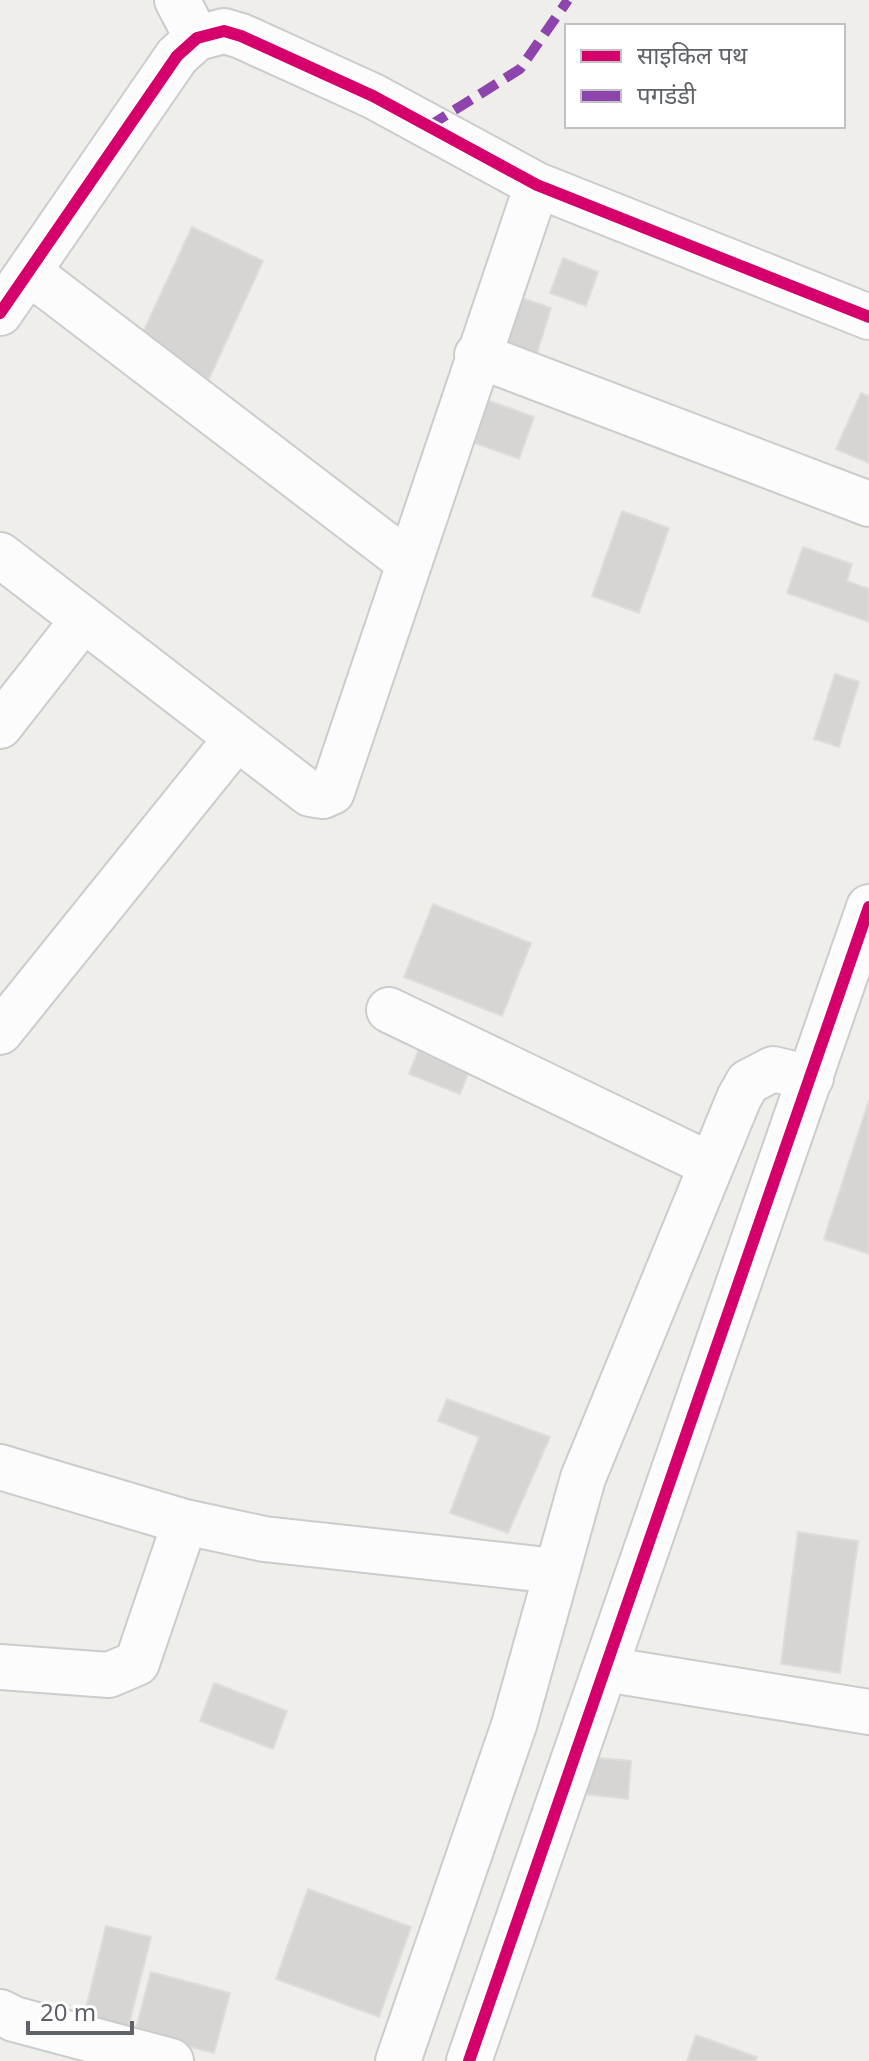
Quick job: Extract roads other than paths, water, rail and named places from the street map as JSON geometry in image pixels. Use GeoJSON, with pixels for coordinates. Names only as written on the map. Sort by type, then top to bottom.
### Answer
{"type":"FeatureCollection","features":[{"type":"Feature","properties":{"kind":"street"},"geometry":{"type":"LineString","coordinates":[[177,0],[197,38]]}},
{"type":"Feature","properties":{"kind":"street"},"geometry":{"type":"LineString","coordinates":[[0,313],[177,56],[197,38],[224,31],[373,96],[537,185],[869,317]]}},
{"type":"Feature","properties":{"kind":"street"},"geometry":{"type":"LineString","coordinates":[[0,555],[310,794],[323,796],[332,792],[477,355],[537,185]]}},
{"type":"Feature","properties":{"kind":"street"},"geometry":{"type":"LineString","coordinates":[[30,273],[408,562]]}},
{"type":"Feature","properties":{"kind":"street"},"geometry":{"type":"LineString","coordinates":[[477,355],[869,504]]}},
{"type":"Feature","properties":{"kind":"street"},"geometry":{"type":"LineString","coordinates":[[0,726],[83,620]]}},
{"type":"Feature","properties":{"kind":"street"},"geometry":{"type":"LineString","coordinates":[[4,1018],[236,739]]}},
{"type":"Feature","properties":{"kind":"street"},"geometry":{"type":"LineString","coordinates":[[469,2061],[869,907]]}},
{"type":"Feature","properties":{"kind":"street"},"geometry":{"type":"LineString","coordinates":[[389,1010],[711,1165]]}},
{"type":"Feature","properties":{"kind":"street"},"geometry":{"type":"LineString","coordinates":[[398,2061],[514,1725],[583,1478],[711,1165],[748,1082],[773,1069],[811,1078]]}},
{"type":"Feature","properties":{"kind":"street"},"geometry":{"type":"LineString","coordinates":[[0,1467],[185,1522],[290,1543],[556,1571]]}},
{"type":"Feature","properties":{"kind":"street"},"geometry":{"type":"LineString","coordinates":[[0,1667],[109,1675],[137,1663],[185,1522]]}},
{"type":"Feature","properties":{"kind":"street"},"geometry":{"type":"LineString","coordinates":[[605,1669],[869,1712]]}},
{"type":"Feature","properties":{"kind":"street"},"geometry":{"type":"LineString","coordinates":[[0,2012],[14,2019],[171,2061]]}}]}
